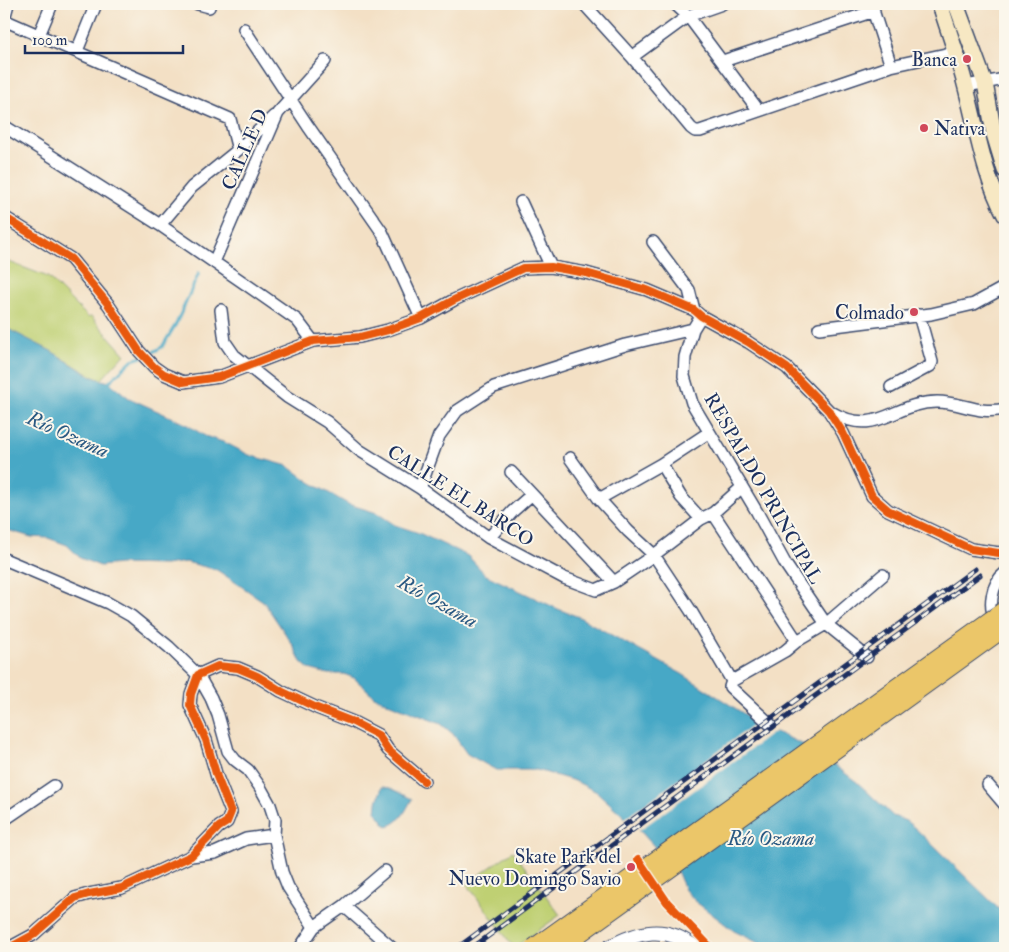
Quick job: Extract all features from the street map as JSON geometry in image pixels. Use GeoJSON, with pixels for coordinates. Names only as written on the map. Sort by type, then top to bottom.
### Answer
{"type":"FeatureCollection","features":[{"type":"Feature","properties":{"kind":"main road"},"geometry":{"type":"LineString","coordinates":[[940,4],[966,86],[981,155],[990,184],[1005,216]]}},
{"type":"Feature","properties":{"kind":"main road"},"geometry":{"type":"LineString","coordinates":[[956,4],[985,83],[994,134],[1005,170]]}},
{"type":"Feature","properties":{"kind":"main road"},"geometry":{"type":"LineString","coordinates":[[534,948],[1005,610]]}},
{"type":"Feature","properties":{"kind":"main road"},"geometry":{"type":"LineString","coordinates":[[560,948],[1005,627]]}},
{"type":"Feature","properties":{"kind":"street"},"geometry":{"type":"LineString","coordinates":[[8,4],[4,20],[230,119],[238,150]]}},
{"type":"Feature","properties":{"kind":"street"},"geometry":{"type":"LineString","coordinates":[[39,35],[52,4]]}},
{"type":"Feature","properties":{"kind":"street"},"geometry":{"type":"LineString","coordinates":[[77,51],[96,4]]}},
{"type":"Feature","properties":{"kind":"street"},"geometry":{"type":"LineString","coordinates":[[584,4],[632,57],[690,128],[695,131],[700,131],[892,66],[955,52]]}},
{"type":"Feature","properties":{"kind":"street"},"geometry":{"type":"LineString","coordinates":[[675,4],[688,16],[759,111]]}},
{"type":"Feature","properties":{"kind":"street"},"geometry":{"type":"LineString","coordinates":[[632,57],[688,16],[722,4]]}},
{"type":"Feature","properties":{"kind":"street"},"geometry":{"type":"LineString","coordinates":[[723,61],[873,8],[892,66]]}},
{"type":"Feature","properties":{"kind":"street"},"geometry":{"type":"LineString","coordinates":[[244,29],[289,98],[382,232],[421,318]]}},
{"type":"Feature","properties":{"kind":"street","name":"CALLE D"},"geometry":{"type":"LineString","coordinates":[[214,262],[278,113],[289,98],[325,61]]}},
{"type":"Feature","properties":{"kind":"street"},"geometry":{"type":"LineString","coordinates":[[966,86],[1005,79]]}},
{"type":"Feature","properties":{"kind":"street"},"geometry":{"type":"LineString","coordinates":[[160,225],[192,187],[238,150],[278,113]]}},
{"type":"Feature","properties":{"kind":"street"},"geometry":{"type":"LineString","coordinates":[[4,126],[160,225],[214,262],[297,320],[313,341]]}},
{"type":"Feature","properties":{"kind":"street"},"geometry":{"type":"LineString","coordinates":[[521,202],[551,267]]}},
{"type":"Feature","properties":{"kind":"street"},"geometry":{"type":"LineString","coordinates":[[4,216],[71,259],[108,304],[139,351],[154,367],[164,374],[183,382],[218,377],[313,341],[360,337],[388,330],[421,318],[454,300],[523,268],[551,267],[586,272],[647,290],[698,313],[748,342],[787,368],[829,412],[843,433],[872,496],[888,510],[971,549],[999,553],[1005,552]]}},
{"type":"Feature","properties":{"kind":"street"},"geometry":{"type":"LineString","coordinates":[[653,242],[689,290],[698,313]]}},
{"type":"Feature","properties":{"kind":"street"},"geometry":{"type":"LineString","coordinates":[[819,328],[931,314],[974,304],[1005,287]]}},
{"type":"Feature","properties":{"kind":"street","name":"CALLE EL BARCO"},"geometry":{"type":"LineString","coordinates":[[221,310],[226,342],[234,355],[286,396],[327,422],[358,450],[420,488],[489,538],[564,578],[596,590],[614,582],[654,556],[701,519],[713,513],[741,488]]}},
{"type":"Feature","properties":{"kind":"street","name":"RESPALDO PRINCIPAL"},"geometry":{"type":"LineString","coordinates":[[698,313],[685,357],[684,376],[692,403],[757,512],[786,565],[826,624],[867,657]]}},
{"type":"Feature","properties":{"kind":"street"},"geometry":{"type":"LineString","coordinates":[[891,388],[930,366],[932,362],[919,315]]}},
{"type":"Feature","properties":{"kind":"street"},"geometry":{"type":"LineString","coordinates":[[420,488],[439,436],[452,417],[457,411],[494,387],[591,355],[693,329]]}},
{"type":"Feature","properties":{"kind":"street"},"geometry":{"type":"LineString","coordinates":[[829,412],[848,420],[866,423],[884,419],[908,408],[929,403],[952,404],[982,411],[1005,409]]}},
{"type":"Feature","properties":{"kind":"street"},"geometry":{"type":"LineString","coordinates":[[599,499],[661,464],[708,432]]}},
{"type":"Feature","properties":{"kind":"street"},"geometry":{"type":"LineString","coordinates":[[570,458],[599,499],[654,556],[691,611],[732,681]]}},
{"type":"Feature","properties":{"kind":"street"},"geometry":{"type":"LineString","coordinates":[[661,464],[681,497],[701,519]]}},
{"type":"Feature","properties":{"kind":"street"},"geometry":{"type":"LineString","coordinates":[[511,472],[614,582]]}},
{"type":"Feature","properties":{"kind":"street"},"geometry":{"type":"LineString","coordinates":[[489,538],[513,511],[531,495]]}},
{"type":"Feature","properties":{"kind":"street"},"geometry":{"type":"LineString","coordinates":[[713,513],[797,641]]}},
{"type":"Feature","properties":{"kind":"street"},"geometry":{"type":"LineString","coordinates":[[4,560],[108,603],[131,616],[169,647],[198,675],[218,715],[228,751],[235,760],[248,770],[270,805],[275,820],[274,835],[278,857],[288,887],[314,927]]}},
{"type":"Feature","properties":{"kind":"street"},"geometry":{"type":"LineString","coordinates":[[1005,573],[999,580],[991,606],[991,612],[1005,636]]}},
{"type":"Feature","properties":{"kind":"street"},"geometry":{"type":"LineString","coordinates":[[770,724],[730,688],[732,681],[785,651],[797,641],[826,624],[883,575]]}},
{"type":"Feature","properties":{"kind":"street"},"geometry":{"type":"LineString","coordinates":[[192,856],[219,827],[228,822],[231,812],[217,777],[206,740],[191,710],[190,700],[198,675],[218,666],[238,668],[258,676],[303,701],[353,722],[378,736],[388,750],[424,781]]}},
{"type":"Feature","properties":{"kind":"street"},"geometry":{"type":"LineString","coordinates":[[988,785],[1005,805]]}},
{"type":"Feature","properties":{"kind":"street"},"geometry":{"type":"LineString","coordinates":[[4,820],[54,786]]}},
{"type":"Feature","properties":{"kind":"street"},"geometry":{"type":"LineString","coordinates":[[9,948],[33,935],[75,898],[122,888],[192,856],[215,853],[246,839],[274,835]]}},
{"type":"Feature","properties":{"kind":"street"},"geometry":{"type":"LineString","coordinates":[[300,948],[314,927],[344,906],[385,871]]}},
{"type":"Feature","properties":{"kind":"street"},"geometry":{"type":"LineString","coordinates":[[344,906],[392,948]]}},
{"type":"Feature","properties":{"kind":"street"},"geometry":{"type":"LineString","coordinates":[[608,948],[634,936],[649,933],[667,933],[695,948]]}},
{"type":"Feature","properties":{"kind":"green space"},"geometry":{"type":"Polygon","coordinates":[[[4,260],[48,277],[89,318],[91,316],[125,355],[101,380],[4,327],[4,260]]]}},
{"type":"Feature","properties":{"kind":"green space"},"geometry":{"type":"Polygon","coordinates":[[[513,851],[560,915],[514,948],[467,884],[513,851]]]}},
{"type":"Feature","properties":{"kind":"water","name":"Río Ozama"},"geometry":{"type":"Polygon","coordinates":[[[4,327],[51,351],[92,377],[109,382],[129,398],[184,423],[205,436],[226,443],[249,455],[288,466],[310,482],[348,504],[377,513],[395,525],[419,533],[468,556],[486,575],[579,617],[682,674],[763,726],[804,745],[824,757],[858,783],[893,816],[906,821],[915,828],[998,908],[1005,917],[1005,948],[769,948],[734,931],[696,902],[685,890],[678,873],[643,834],[597,792],[575,781],[537,770],[496,770],[467,754],[453,734],[441,724],[374,696],[354,678],[344,674],[328,674],[309,669],[301,662],[293,645],[263,601],[217,570],[186,562],[165,565],[120,564],[100,566],[80,558],[67,545],[48,538],[31,537],[4,529],[4,327]]]}},
{"type":"Feature","properties":{"kind":"water"},"geometry":{"type":"Polygon","coordinates":[[[382,787],[390,788],[412,799],[399,819],[392,825],[387,826],[376,812],[382,787]]]}},
{"type":"Feature","properties":{"kind":"pier"},"geometry":{"type":"Polygon","coordinates":[[[759,721],[777,730],[637,832],[623,820],[759,721]]]}},
{"type":"Feature","properties":{"kind":"waterway"},"geometry":{"type":"LineString","coordinates":[[148,355],[162,347],[176,324],[199,273]]}},
{"type":"Feature","properties":{"kind":"waterway"},"geometry":{"type":"LineString","coordinates":[[106,385],[132,360],[142,357]]}},
{"type":"Feature","properties":{"kind":"railway"},"geometry":{"type":"LineString","coordinates":[[457,948],[975,569]]}},
{"type":"Feature","properties":{"kind":"railway"},"geometry":{"type":"LineString","coordinates":[[472,948],[980,575]]}},
{"type":"Feature","properties":{"kind":"cycle path"},"geometry":{"type":"LineString","coordinates":[[4,217],[71,259],[108,304],[139,351],[154,367],[164,374],[183,382],[219,377],[313,341],[360,337],[388,330],[421,318],[454,300],[523,268],[551,267],[586,273],[647,290],[694,310],[787,368],[829,411],[843,433],[872,496],[888,510],[971,549],[999,553],[1005,552]]}},
{"type":"Feature","properties":{"kind":"cycle path"},"geometry":{"type":"LineString","coordinates":[[9,948],[33,935],[75,898],[122,888],[191,856],[219,827],[227,822],[231,812],[217,777],[206,740],[190,705],[191,694],[198,675],[218,666],[238,668],[257,676],[281,691],[353,722],[378,735],[388,750],[424,781]]}},
{"type":"Feature","properties":{"kind":"cycle path"},"geometry":{"type":"LineString","coordinates":[[638,859],[667,902],[711,948]]}},
{"type":"Feature","properties":{"kind":"place","name":"Banca"},"geometry":{"type":"Point","coordinates":[967,59]}},
{"type":"Feature","properties":{"kind":"place","name":"Nativa"},"geometry":{"type":"Point","coordinates":[924,128]}},
{"type":"Feature","properties":{"kind":"place","name":"Colmado"},"geometry":{"type":"Point","coordinates":[914,312]}},
{"type":"Feature","properties":{"kind":"place","name":"Skate Park del Nuevo Domingo Savio"},"geometry":{"type":"Point","coordinates":[631,867]}}]}
